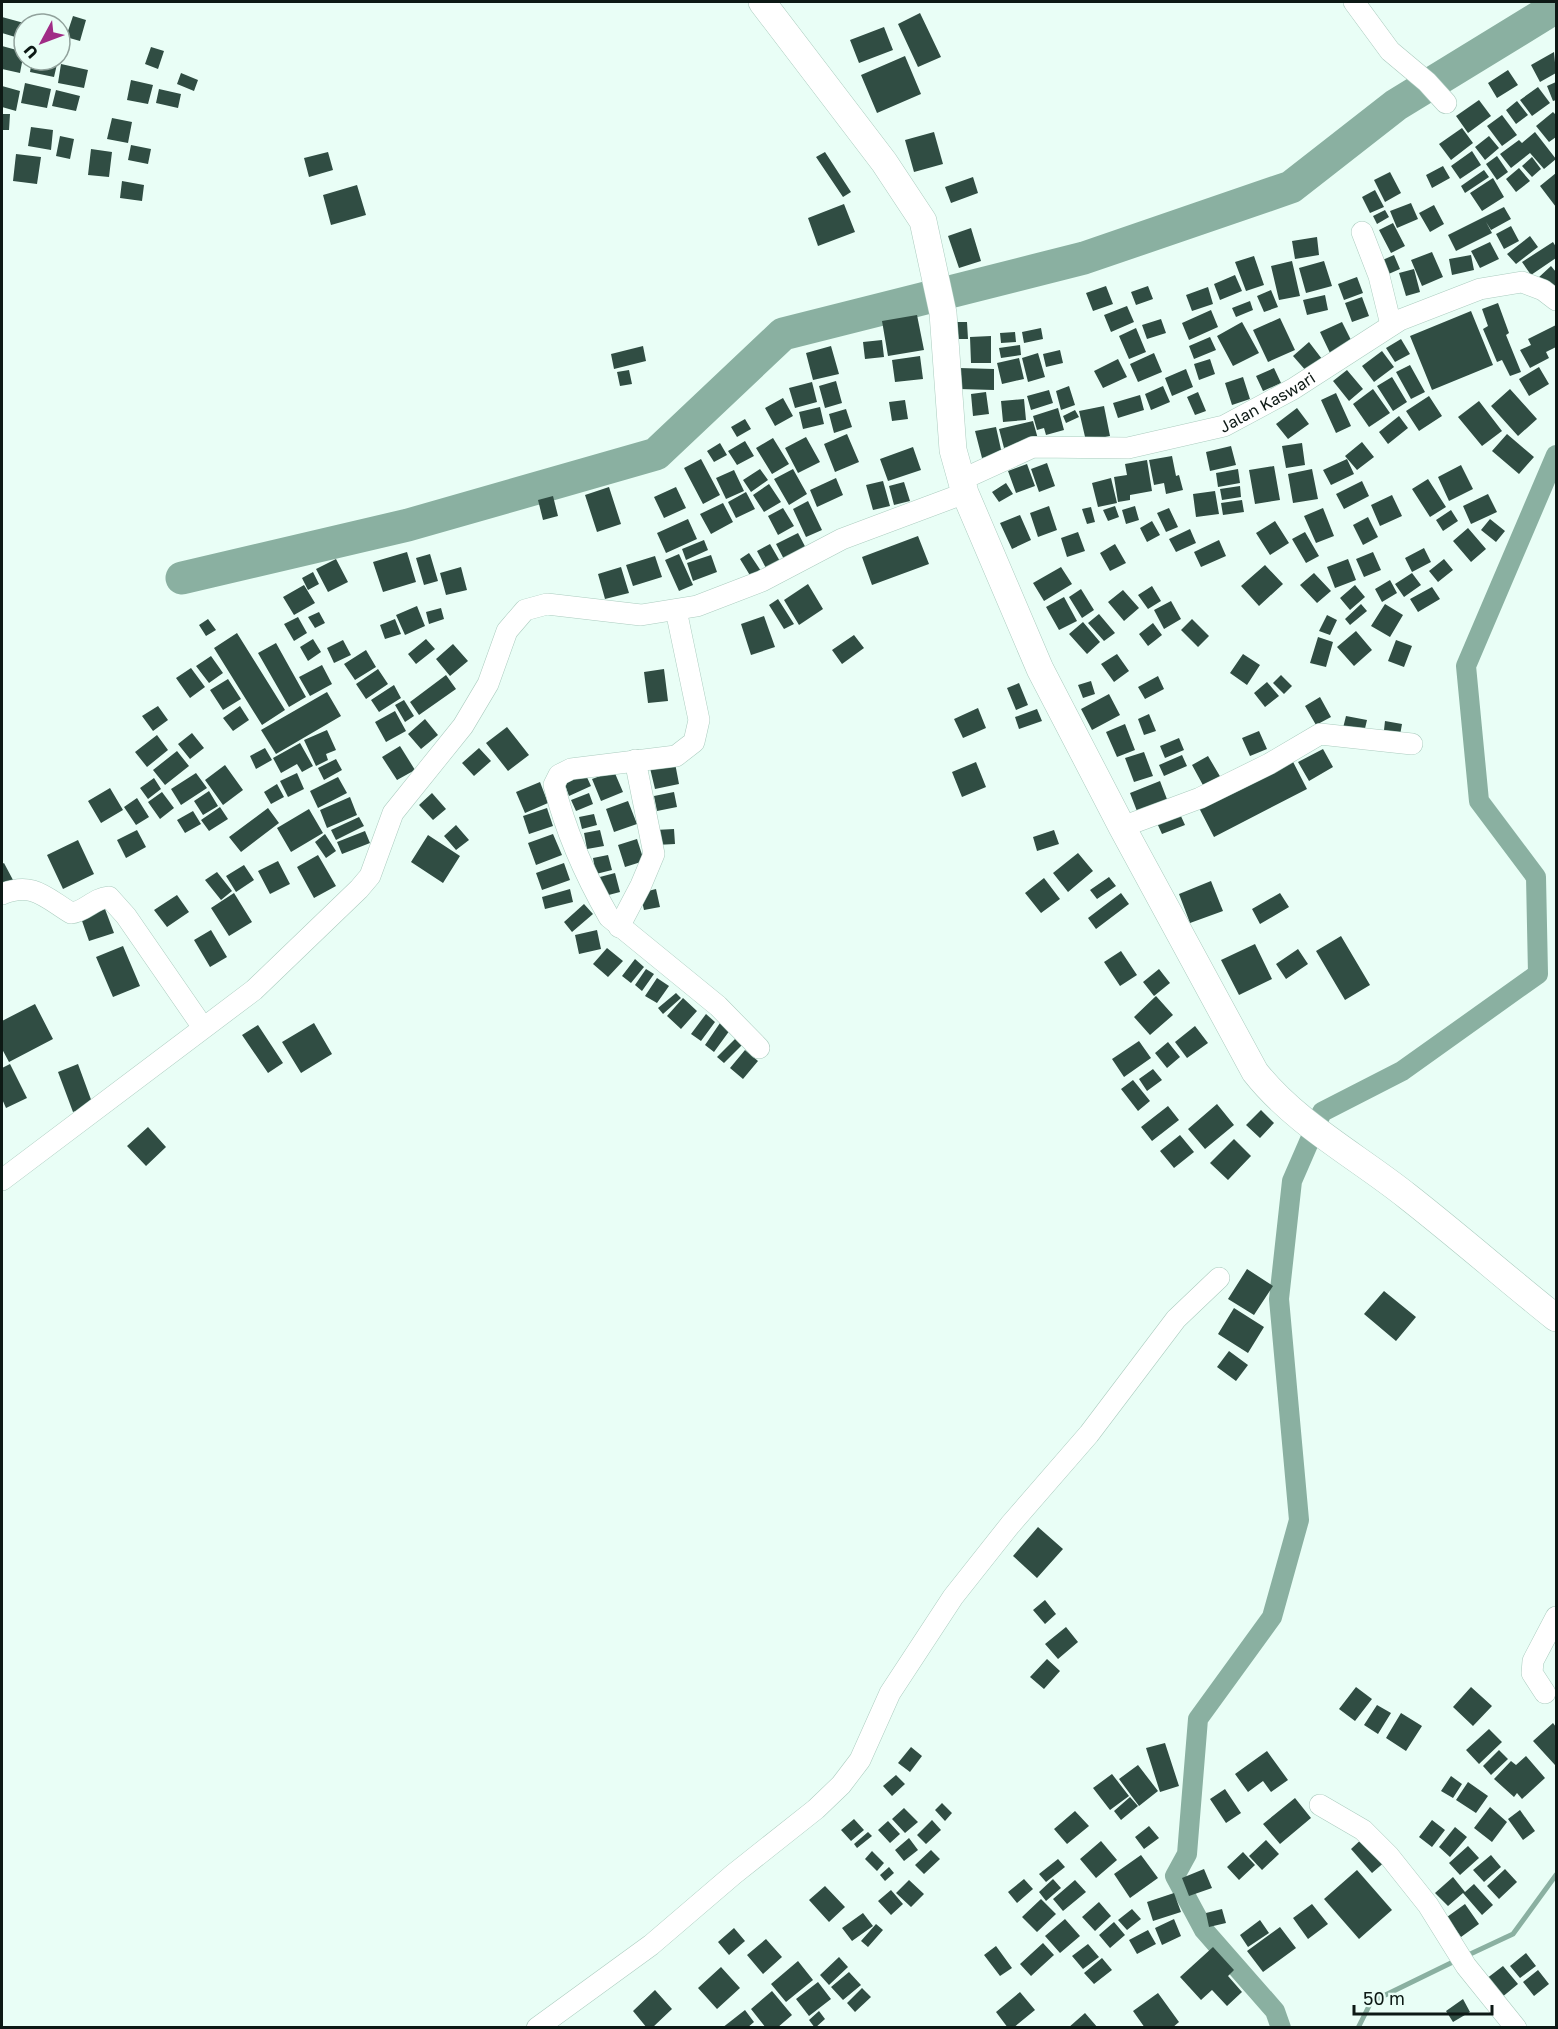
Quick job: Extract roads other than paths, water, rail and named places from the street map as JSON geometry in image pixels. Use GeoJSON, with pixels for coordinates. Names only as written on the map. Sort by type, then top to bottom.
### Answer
{"type":"FeatureCollection","features":[{"type":"Feature","properties":{"kind":"main road"},"geometry":{"type":"LineString","coordinates":[[762,2],[905,191],[923,221],[928,235],[943,313],[953,450],[963,487],[1040,669],[1122,827],[1255,1072],[1337,1146],[1406,1195],[1557,1318]]}},
{"type":"Feature","properties":{"kind":"street"},"geometry":{"type":"LineString","coordinates":[[1354,2],[1390,51],[1436,92]]}},
{"type":"Feature","properties":{"kind":"street"},"geometry":{"type":"LineString","coordinates":[[1362,232],[1379,276],[1391,325]]}},
{"type":"Feature","properties":{"kind":"street","name":"Jalan Kaswari"},"geometry":{"type":"LineString","coordinates":[[2,1180],[98,1109],[202,1026],[254,990],[370,876],[393,813],[463,726],[488,684],[507,631],[520,614],[532,607],[548,604],[641,615],[719,600],[762,581],[842,539],[963,487],[1033,447],[1128,448],[1224,426],[1293,389],[1391,325],[1416,312],[1469,293],[1522,282],[1531,284],[1557,300]]}},
{"type":"Feature","properties":{"kind":"street"},"geometry":{"type":"LineString","coordinates":[[676,610],[691,677],[698,730],[694,742],[683,753],[571,769],[559,775],[554,785],[598,898],[609,917],[718,1006],[759,1048]]}},
{"type":"Feature","properties":{"kind":"street"},"geometry":{"type":"LineString","coordinates":[[1122,827],[1200,798],[1269,764],[1320,734],[1412,744]]}},
{"type":"Feature","properties":{"kind":"street"},"geometry":{"type":"LineString","coordinates":[[619,927],[645,878],[654,854],[635,760]]}},
{"type":"Feature","properties":{"kind":"street"},"geometry":{"type":"LineString","coordinates":[[2,894],[20,887],[33,890],[71,913],[77,913],[101,898],[109,897],[126,916],[202,1026]]}},
{"type":"Feature","properties":{"kind":"street"},"geometry":{"type":"LineString","coordinates":[[537,2028],[651,1945],[734,1874],[816,1809],[841,1785],[860,1760],[890,1693],[952,1597],[1010,1525],[1089,1434],[1156,1343],[1193,1301],[1219,1278]]}},
{"type":"Feature","properties":{"kind":"street"},"geometry":{"type":"LineString","coordinates":[[1545,1693],[1532,1673],[1533,1661],[1557,1617]]}},
{"type":"Feature","properties":{"kind":"street"},"geometry":{"type":"LineString","coordinates":[[1320,1805],[1373,1838],[1428,1905],[1466,1966],[1516,2028]]}},
{"type":"Feature","properties":{"kind":"waterway"},"geometry":{"type":"LineString","coordinates":[[182,578],[408,525],[656,454],[783,334],[1084,258],[1291,187],[1396,105],[1556,7]]}},
{"type":"Feature","properties":{"kind":"waterway"},"geometry":{"type":"LineString","coordinates":[[1281,2028],[1275,2011],[1204,1930],[1175,1876],[1187,1854],[1198,1719],[1272,1617],[1299,1520],[1279,1299],[1292,1181],[1322,1112],[1402,1071],[1538,974],[1536,877],[1479,801],[1466,666],[1556,455]]}},
{"type":"Feature","properties":{"kind":"waterway"},"geometry":{"type":"LineString","coordinates":[[1466,1956],[1513,1934],[1556,1875]]}},
{"type":"Feature","properties":{"kind":"waterway"},"geometry":{"type":"LineString","coordinates":[[1358,2028],[1371,2002],[1457,1960]]}}]}
